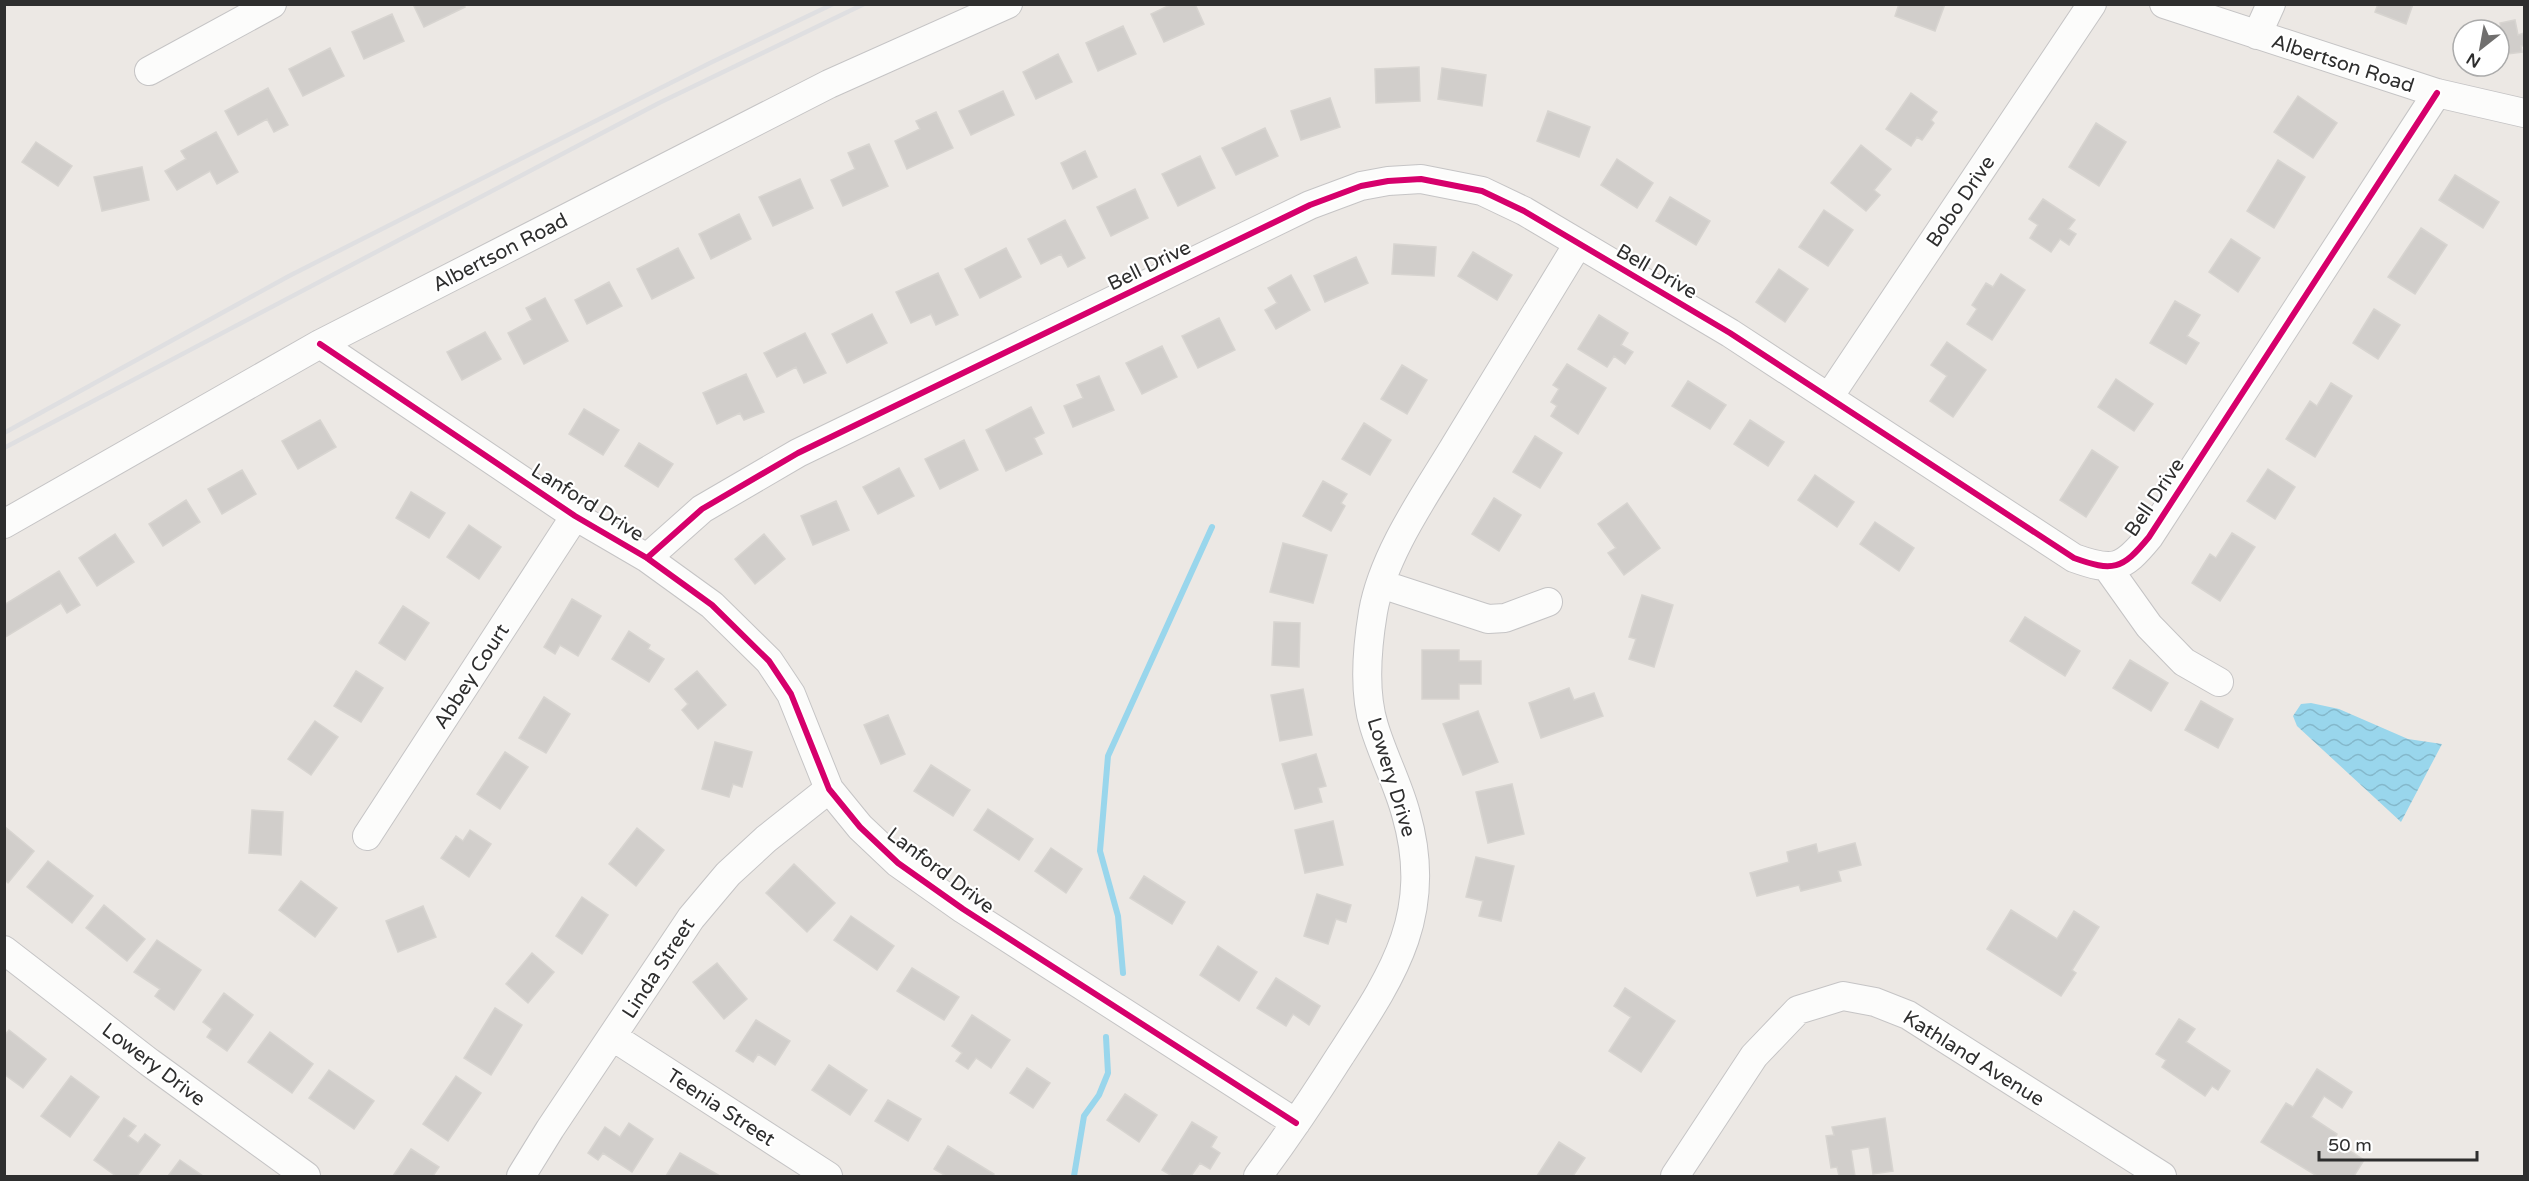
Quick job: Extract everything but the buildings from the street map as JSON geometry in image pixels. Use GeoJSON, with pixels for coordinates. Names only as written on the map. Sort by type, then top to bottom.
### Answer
{"type":"FeatureCollection","features":[{"type":"Feature","properties":{"kind":"street"},"geometry":{"type":"LineString","coordinates":[[149,71],[272,4]]}},
{"type":"Feature","properties":{"kind":"street","name":"Albertson Road"},"geometry":{"type":"LineString","coordinates":[[4,524],[320,344],[829,84],[1008,4]]}},
{"type":"Feature","properties":{"kind":"street","name":"Bobo Drive"},"geometry":{"type":"LineString","coordinates":[[1829,397],[2092,4]]}},
{"type":"Feature","properties":{"kind":"street","name":"Albertson Road"},"geometry":{"type":"LineString","coordinates":[[2164,4],[2437,93],[2524,113]]}},
{"type":"Feature","properties":{"kind":"street"},"geometry":{"type":"LineString","coordinates":[[2257,35],[2271,4]]}},
{"type":"Feature","properties":{"kind":"street","name":"Bell Drive"},"geometry":{"type":"LineString","coordinates":[[647,558],[702,508],[798,453],[1310,205],[1361,186],[1388,181],[1421,179],[1482,190],[1524,211],[1730,333],[2066,553],[2100,568],[2120,565],[2137,552],[2149,537],[2437,93]]}},
{"type":"Feature","properties":{"kind":"street","name":"Lowery Drive"},"geometry":{"type":"LineString","coordinates":[[1258,1176],[1296,1123],[1385,986],[1401,954],[1410,923],[1415,888],[1413,848],[1407,815],[1373,723],[1368,686],[1369,642],[1381,584],[1393,554],[1429,489],[1578,244]]}},
{"type":"Feature","properties":{"kind":"street","name":"Lanford Drive"},"geometry":{"type":"LineString","coordinates":[[320,344],[574,516],[647,558],[712,605],[769,661],[791,694],[829,789],[860,827],[898,863],[963,909],[1296,1123]]}},
{"type":"Feature","properties":{"kind":"street","name":"Abbey Court"},"geometry":{"type":"LineString","coordinates":[[367,836],[574,516]]}},
{"type":"Feature","properties":{"kind":"street"},"geometry":{"type":"LineString","coordinates":[[2107,567],[2149,626],[2184,662],[2219,682]]}},
{"type":"Feature","properties":{"kind":"street"},"geometry":{"type":"LineString","coordinates":[[1381,584],[1488,619],[1505,618],[1548,602]]}},
{"type":"Feature","properties":{"kind":"street","name":"Linda Street"},"geometry":{"type":"LineString","coordinates":[[521,1176],[690,918],[728,874],[766,839],[829,789]]}},
{"type":"Feature","properties":{"kind":"street","name":"Lowery Drive"},"geometry":{"type":"LineString","coordinates":[[4,950],[149,1062],[306,1176]]}},
{"type":"Feature","properties":{"kind":"street","name":"Kathland Avenue"},"geometry":{"type":"LineString","coordinates":[[1676,1176],[1754,1056],[1798,1010],[1843,996],[1875,1002],[1908,1015],[2162,1176]]}},
{"type":"Feature","properties":{"kind":"street","name":"Teenia Street"},"geometry":{"type":"LineString","coordinates":[[613,1037],[828,1176]]}},
{"type":"Feature","properties":{"kind":"water"},"geometry":{"type":"Polygon","coordinates":[[[2311,703],[2339,709],[2408,739],[2442,744],[2401,822],[2297,726],[2293,716],[2301,704],[2311,703]]]}},
{"type":"Feature","properties":{"kind":"waterway"},"geometry":{"type":"LineString","coordinates":[[1123,973],[1118,916],[1100,851],[1108,756],[1212,527]]}},
{"type":"Feature","properties":{"kind":"waterway"},"geometry":{"type":"LineString","coordinates":[[1074,1176],[1084,1116],[1099,1095],[1108,1073],[1106,1037]]}},
{"type":"Feature","properties":{"kind":"railway"},"geometry":{"type":"LineString","coordinates":[[4,433],[289,276],[710,63],[833,4]]}},
{"type":"Feature","properties":{"kind":"railway"},"geometry":{"type":"LineString","coordinates":[[4,448],[659,103],[864,4]]}},
{"type":"Feature","properties":{"kind":"cycle path"},"geometry":{"type":"LineString","coordinates":[[647,558],[702,509],[798,453],[1310,205],[1361,186],[1388,181],[1421,179],[1482,191],[1524,211],[1730,333],[2074,558],[2098,565],[2116,565],[2124,562],[2149,537],[2437,93]]}},
{"type":"Feature","properties":{"kind":"cycle path"},"geometry":{"type":"LineString","coordinates":[[320,344],[575,516],[647,558],[712,605],[769,661],[791,694],[829,789],[860,827],[898,863],[963,909],[1296,1123]]}}]}
